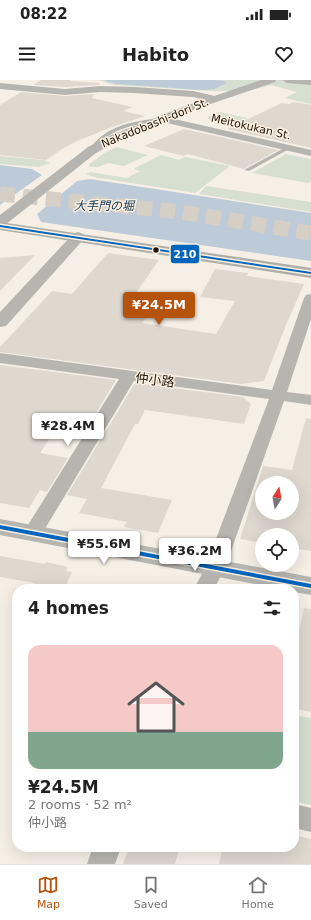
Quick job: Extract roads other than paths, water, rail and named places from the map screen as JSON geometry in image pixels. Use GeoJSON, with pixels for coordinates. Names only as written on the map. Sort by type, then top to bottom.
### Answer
{"type":"FeatureCollection","features":[{"type":"Feature","properties":{"kind":"main road"},"geometry":{"type":"LineString","coordinates":[[0,226],[311,273]]}},
{"type":"Feature","properties":{"kind":"street","name":"Nakadobashi-dori St."},"geometry":{"type":"LineString","coordinates":[[0,222],[92,150],[113,139],[192,106],[271,80]]}},
{"type":"Feature","properties":{"kind":"street"},"geometry":{"type":"LineString","coordinates":[[287,80],[311,82]]}},
{"type":"Feature","properties":{"kind":"street"},"geometry":{"type":"LineString","coordinates":[[0,86],[65,92],[98,85],[193,94],[216,99]]}},
{"type":"Feature","properties":{"kind":"street","name":"Meitokukan St."},"geometry":{"type":"LineString","coordinates":[[161,119],[311,153]]}},
{"type":"Feature","properties":{"kind":"street"},"geometry":{"type":"LineString","coordinates":[[0,322],[78,237]]}},
{"type":"Feature","properties":{"kind":"street"},"geometry":{"type":"LineString","coordinates":[[210,579],[278,395],[311,298]]}},
{"type":"Feature","properties":{"kind":"street","name":"仲小路"},"geometry":{"type":"LineString","coordinates":[[0,358],[311,400]]}},
{"type":"Feature","properties":{"kind":"street"},"geometry":{"type":"LineString","coordinates":[[33,533],[130,376]]}},
{"type":"Feature","properties":{"kind":"street"},"geometry":{"type":"LineString","coordinates":[[0,527],[33,533],[210,579],[282,584]]}},
{"type":"Feature","properties":{"kind":"street"},"geometry":{"type":"LineString","coordinates":[[299,585],[311,586]]}},
{"type":"Feature","properties":{"kind":"street"},"geometry":{"type":"LineString","coordinates":[[299,817],[311,820]]}},
{"type":"Feature","properties":{"kind":"street"},"geometry":{"type":"LineString","coordinates":[[101,864],[105,852]]}},
{"type":"Feature","properties":{"kind":"lane"},"geometry":{"type":"LineString","coordinates":[[247,170],[288,148]]}},
{"type":"Feature","properties":{"kind":"water"},"geometry":{"type":"Polygon","coordinates":[[[105,80],[214,80],[224,81],[227,83],[214,89],[202,90],[118,84],[105,80]]]}},
{"type":"Feature","properties":{"kind":"water"},"geometry":{"type":"Polygon","coordinates":[[[0,165],[32,169],[42,175],[0,205],[0,165]]]}},
{"type":"Feature","properties":{"kind":"water","name":"大手門の堀"},"geometry":{"type":"Polygon","coordinates":[[[90,179],[311,213],[311,261],[41,222],[37,214],[77,181],[90,179]]]}},
{"type":"Feature","properties":{"kind":"tunnel"},"geometry":{"type":"LineString","coordinates":[[0,194],[181,212],[311,233]]}}]}
